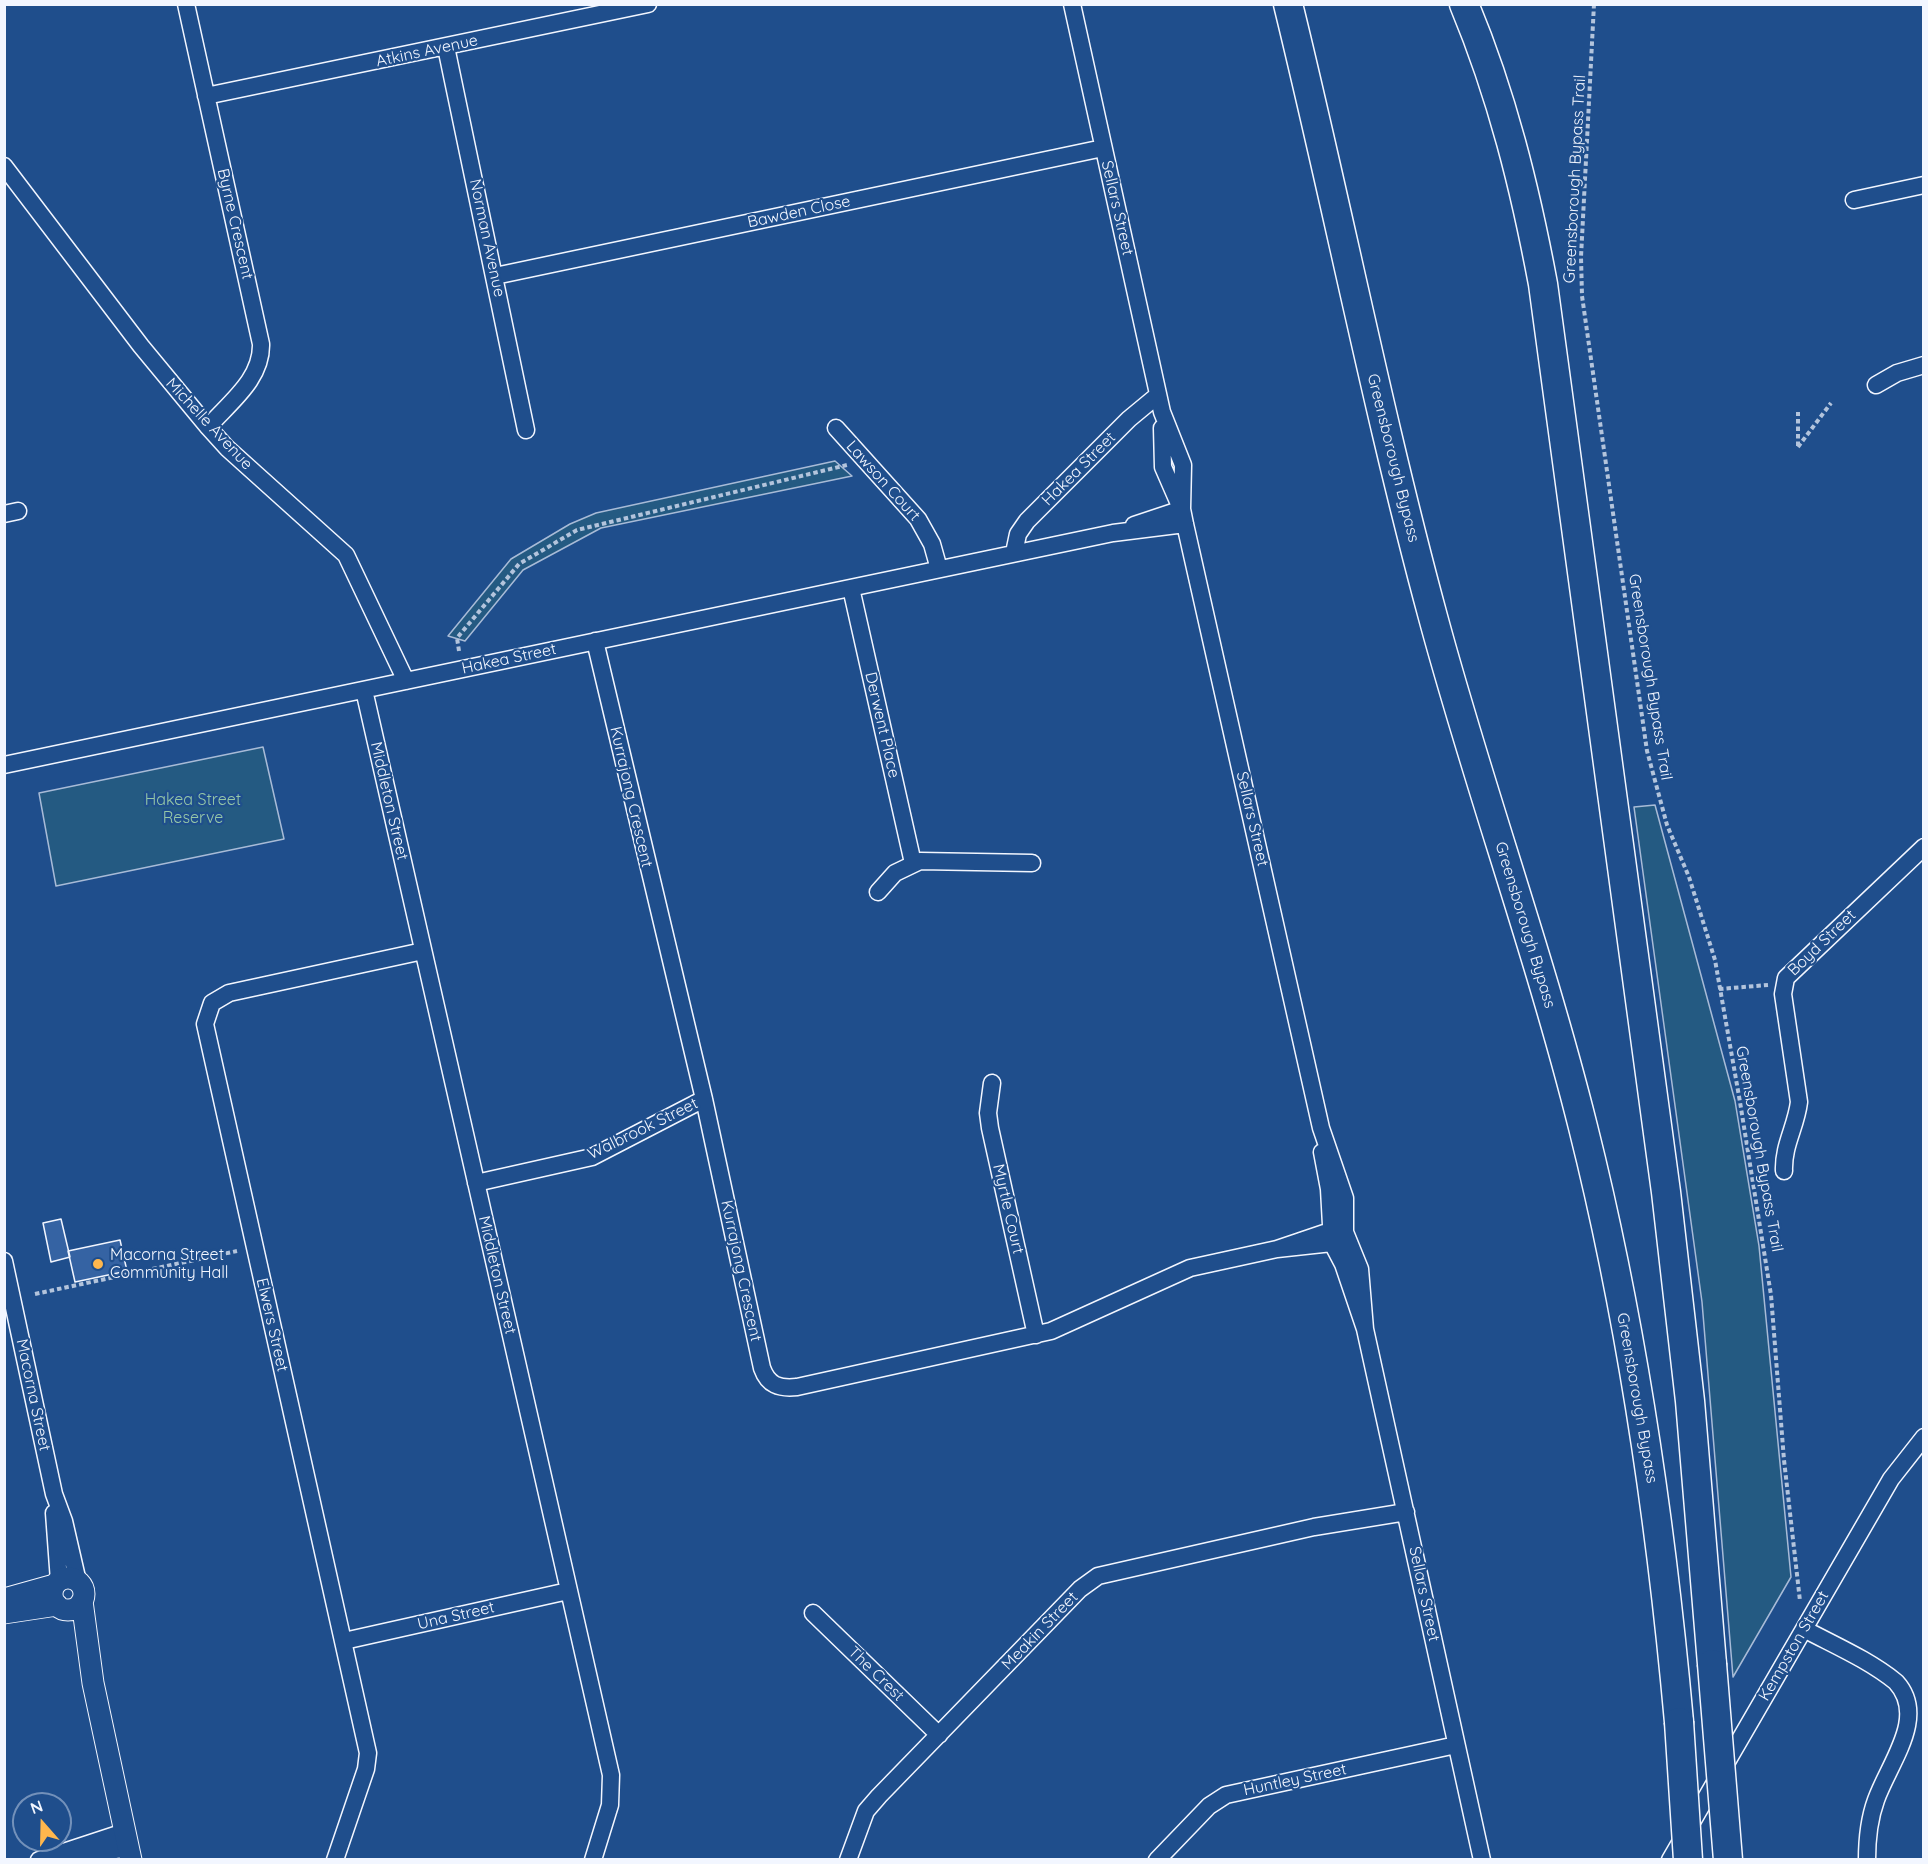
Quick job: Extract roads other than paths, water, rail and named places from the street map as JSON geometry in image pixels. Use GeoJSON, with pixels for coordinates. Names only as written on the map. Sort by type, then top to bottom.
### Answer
{"type":"FeatureCollection","features":[{"type":"Feature","properties":{"kind":"highway","name":"Greensborough Bypass"},"geometry":{"type":"LineString","coordinates":[[1288,4],[1370,366],[1434,620],[1546,989],[1599,1195],[1650,1473],[1668,1600],[1688,1860]]}},
{"type":"Feature","properties":{"kind":"highway"},"geometry":{"type":"LineString","coordinates":[[1464,4],[1500,99],[1524,189],[1543,284],[1670,1225],[1690,1401],[1728,1860]]}},
{"type":"Feature","properties":{"kind":"street","name":"Byrne Crescent"},"geometry":{"type":"LineString","coordinates":[[186,4],[257,324],[261,357],[253,376],[208,427]]}},
{"type":"Feature","properties":{"kind":"street","name":"Atkins Avenue"},"geometry":{"type":"LineString","coordinates":[[206,96],[648,4]]}},
{"type":"Feature","properties":{"kind":"street","name":"Sellars Street"},"geometry":{"type":"LineString","coordinates":[[1072,4],[1162,412],[1183,465],[1183,517],[1321,1128],[1345,1198],[1336,1235],[1360,1269],[1365,1329],[1482,1860]]}},
{"type":"Feature","properties":{"kind":"street","name":"Norman Avenue"},"geometry":{"type":"LineString","coordinates":[[446,47],[526,430]]}},
{"type":"Feature","properties":{"kind":"street","name":"Bawden Close"},"geometry":{"type":"LineString","coordinates":[[495,276],[1103,148]]}},
{"type":"Feature","properties":{"kind":"street","name":"Michelle Avenue"},"geometry":{"type":"LineString","coordinates":[[4,166],[141,346],[208,427],[227,448],[346,555],[406,681]]}},
{"type":"Feature","properties":{"kind":"street"},"geometry":{"type":"LineString","coordinates":[[1854,200],[1923,185]]}},
{"type":"Feature","properties":{"kind":"street"},"geometry":{"type":"LineString","coordinates":[[1876,385],[1897,373],[1923,365]]}},
{"type":"Feature","properties":{"kind":"street","name":"Hakea Street"},"geometry":{"type":"LineString","coordinates":[[1014,553],[1018,534],[1027,521],[1129,419],[1158,395]]}},
{"type":"Feature","properties":{"kind":"street","name":"Lawson Court"},"geometry":{"type":"LineString","coordinates":[[836,428],[918,519],[932,544],[939,569]]}},
{"type":"Feature","properties":{"kind":"street","name":"Hakea Street"},"geometry":{"type":"LineString","coordinates":[[4,765],[1183,517]]}},
{"type":"Feature","properties":{"kind":"street","name":"Derwent Place"},"geometry":{"type":"LineString","coordinates":[[851,588],[913,863]]}},
{"type":"Feature","properties":{"kind":"street","name":"Kurrajong Crescent"},"geometry":{"type":"LineString","coordinates":[[595,641],[704,1099],[762,1368],[770,1382],[782,1388],[797,1387],[1036,1335],[1078,1321],[1190,1268],[1336,1235]]}},
{"type":"Feature","properties":{"kind":"street","name":"Middleton Street"},"geometry":{"type":"LineString","coordinates":[[364,690],[612,1785],[610,1805],[593,1860]]}},
{"type":"Feature","properties":{"kind":"street","name":"Boyd Street"},"geometry":{"type":"LineString","coordinates":[[1784,1171],[1785,1145],[1797,1115],[1799,1102],[1784,1009],[1784,984],[1794,968],[1923,847]]}},
{"type":"Feature","properties":{"kind":"street"},"geometry":{"type":"LineString","coordinates":[[878,892],[895,873],[913,863],[970,861],[1032,863]]}},
{"type":"Feature","properties":{"kind":"street","name":"Elwers Street"},"geometry":{"type":"LineString","coordinates":[[335,1860],[368,1760],[344,1641],[205,1024],[212,1003],[228,993],[423,951]]}},
{"type":"Feature","properties":{"kind":"street","name":"Myrtle Court"},"geometry":{"type":"LineString","coordinates":[[992,1083],[988,1113],[990,1128],[1036,1335]]}},
{"type":"Feature","properties":{"kind":"street","name":"Walbrook Street"},"geometry":{"type":"LineString","coordinates":[[476,1183],[592,1157],[704,1099]]}},
{"type":"Feature","properties":{"kind":"street","name":"Macorna Street"},"geometry":{"type":"LineString","coordinates":[[4,1261],[54,1494],[64,1521],[65,1593],[93,1683],[128,1847]]}},
{"type":"Feature","properties":{"kind":"street","name":"Kempston Street"},"geometry":{"type":"LineString","coordinates":[[1671,1860],[1891,1479],[1923,1437]]}},
{"type":"Feature","properties":{"kind":"street","name":"Meakin Street"},"geometry":{"type":"LineString","coordinates":[[848,1860],[866,1811],[1080,1589],[1098,1576],[1404,1506]]}},
{"type":"Feature","properties":{"kind":"street","name":"Una Street"},"geometry":{"type":"LineString","coordinates":[[344,1641],[568,1591]]}},
{"type":"Feature","properties":{"kind":"street"},"geometry":{"type":"LineString","coordinates":[[4,1599],[65,1593]]}},
{"type":"Feature","properties":{"kind":"street"},"geometry":{"type":"LineString","coordinates":[[4,1613],[65,1593]]}},
{"type":"Feature","properties":{"kind":"street","name":"The Crest"},"geometry":{"type":"LineString","coordinates":[[813,1613],[939,1735]]}},
{"type":"Feature","properties":{"kind":"street"},"geometry":{"type":"LineString","coordinates":[[1804,1629],[1896,1681],[1918,1704],[1913,1731],[1876,1800],[1871,1818],[1867,1860]]}},
{"type":"Feature","properties":{"kind":"street","name":"Huntley Street"},"geometry":{"type":"LineString","coordinates":[[1156,1860],[1209,1806],[1226,1795],[1456,1745]]}},
{"type":"Feature","properties":{"kind":"street"},"geometry":{"type":"LineString","coordinates":[[42,1859],[128,1847]]}},
{"type":"Feature","properties":{"kind":"place","name":"Macorna Street Community Hall"},"geometry":{"type":"Point","coordinates":[98,1264]}},
{"type":"Feature","properties":{"kind":"park label","name":"Hakea Street Reserve"},"geometry":{"type":"Point","coordinates":[193,809]}}]}
